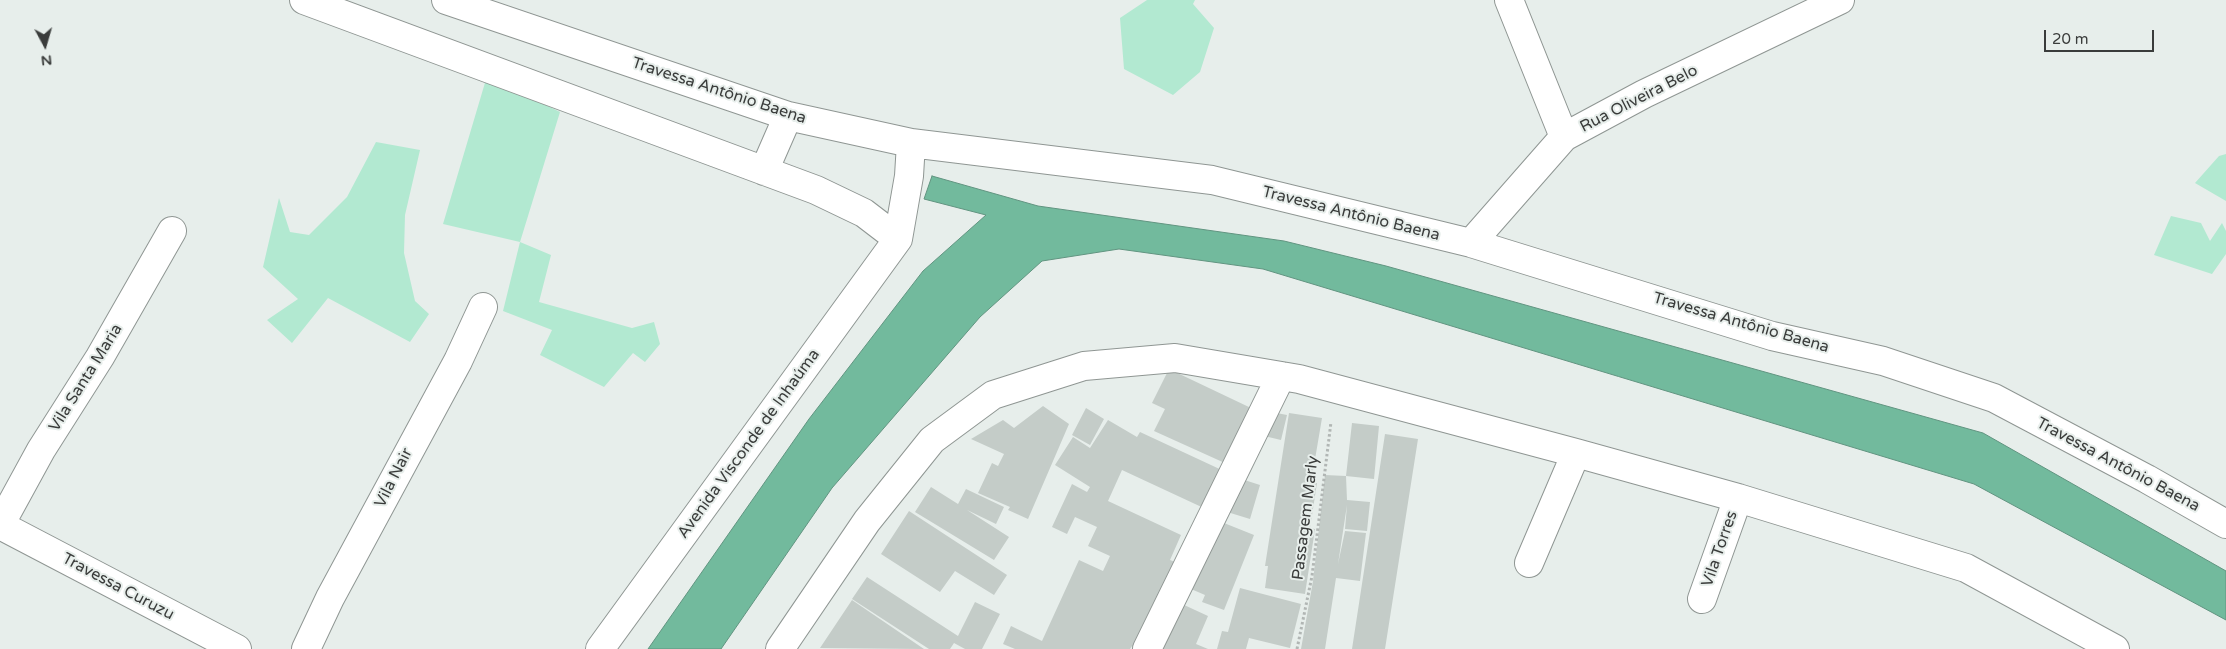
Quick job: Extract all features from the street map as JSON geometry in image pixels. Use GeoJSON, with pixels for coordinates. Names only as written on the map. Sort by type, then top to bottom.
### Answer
{"type":"FeatureCollection","features":[{"type":"Feature","properties":{"kind":"street"},"geometry":{"type":"LineString","coordinates":[[304,0],[843,201],[864,213],[898,239],[906,202],[911,143]]}},
{"type":"Feature","properties":{"kind":"street","name":"Travessa Antônio Baena"},"geometry":{"type":"LineString","coordinates":[[446,0],[788,116],[911,143],[1212,180],[1471,242],[1772,336],[1883,361],[1994,398],[2147,479],[2226,524]]}},
{"type":"Feature","properties":{"kind":"street"},"geometry":{"type":"LineString","coordinates":[[1509,0],[1564,137]]}},
{"type":"Feature","properties":{"kind":"street","name":"Rua Oliveira Belo"},"geometry":{"type":"LineString","coordinates":[[1471,242],[1564,137],[1644,94],[1840,0]]}},
{"type":"Feature","properties":{"kind":"street"},"geometry":{"type":"LineString","coordinates":[[764,171],[788,116]]}},
{"type":"Feature","properties":{"kind":"street","name":"Vila Santa Maria"},"geometry":{"type":"LineString","coordinates":[[0,525],[41,450],[95,365],[172,230]]}},
{"type":"Feature","properties":{"kind":"street","name":"Avenida Visconde de Inhaúma"},"geometry":{"type":"LineString","coordinates":[[600,649],[898,239]]}},
{"type":"Feature","properties":{"kind":"street","name":"Vila Nair"},"geometry":{"type":"LineString","coordinates":[[306,649],[330,598],[445,385],[483,308]]}},
{"type":"Feature","properties":{"kind":"street"},"geometry":{"type":"LineString","coordinates":[[780,649],[867,521],[932,440],[993,395],[1084,366],[1175,358],[1281,376],[1576,453],[1738,498],[1966,568],[2115,649]]}},
{"type":"Feature","properties":{"kind":"street"},"geometry":{"type":"LineString","coordinates":[[1147,649],[1281,376]]}},
{"type":"Feature","properties":{"kind":"street"},"geometry":{"type":"LineString","coordinates":[[1529,563],[1576,453]]}},
{"type":"Feature","properties":{"kind":"street","name":"Vila Torres"},"geometry":{"type":"LineString","coordinates":[[1702,600],[1738,498]]}},
{"type":"Feature","properties":{"kind":"street","name":"Travessa Curuzu"},"geometry":{"type":"LineString","coordinates":[[0,525],[237,649]]}},
{"type":"Feature","properties":{"kind":"path","name":"Passagem Marly"},"geometry":{"type":"LineString","coordinates":[[1297,649],[1312,576],[1335,390]]}},
{"type":"Feature","properties":{"kind":"shaded area"},"geometry":{"type":"Polygon","coordinates":[[[1147,0],[1195,0],[1193,4],[1214,28],[1200,72],[1173,95],[1124,69],[1120,18],[1147,0]]]}},
{"type":"Feature","properties":{"kind":"shaded area"},"geometry":{"type":"Polygon","coordinates":[[[487,76],[560,112],[520,242],[443,224],[487,76]]]}},
{"type":"Feature","properties":{"kind":"shaded area"},"geometry":{"type":"Polygon","coordinates":[[[376,142],[420,150],[405,215],[404,253],[415,301],[429,314],[410,342],[328,298],[292,343],[267,320],[298,299],[263,267],[279,198],[290,232],[309,235],[347,197],[376,142]]]}},
{"type":"Feature","properties":{"kind":"shaded area"},"geometry":{"type":"Polygon","coordinates":[[[2226,154],[2226,201],[2195,183],[2219,156],[2226,154]]]}},
{"type":"Feature","properties":{"kind":"shaded area"},"geometry":{"type":"Polygon","coordinates":[[[932,176],[1038,206],[1284,241],[1386,266],[1983,433],[2226,571],[2226,620],[1974,484],[1263,269],[1119,249],[1042,261],[980,317],[832,488],[721,649],[648,649],[809,419],[923,271],[986,215],[924,199],[932,176]]]}},
{"type":"Feature","properties":{"kind":"shaded area"},"geometry":{"type":"Polygon","coordinates":[[[2171,216],[2201,223],[2210,241],[2222,223],[2226,231],[2226,254],[2212,274],[2154,255],[2171,216]]]}},
{"type":"Feature","properties":{"kind":"shaded area"},"geometry":{"type":"Polygon","coordinates":[[[520,242],[551,255],[539,302],[632,328],[654,322],[660,344],[645,362],[633,353],[604,387],[540,355],[552,330],[503,311],[520,242]]]}},
{"type":"Feature","properties":{"kind":"building"},"geometry":{"type":"Polygon","coordinates":[[[1169,369],[1251,408],[1227,464],[1154,431],[1165,409],[1152,403],[1169,369]]]}},
{"type":"Feature","properties":{"kind":"building"},"geometry":{"type":"Polygon","coordinates":[[[1043,406],[1069,424],[1028,519],[1008,510],[1010,507],[978,493],[992,463],[998,466],[1004,454],[971,439],[1003,420],[1014,428],[1043,406]]]}},
{"type":"Feature","properties":{"kind":"building"},"geometry":{"type":"Polygon","coordinates":[[[1086,408],[1104,419],[1090,445],[1072,435],[1086,408]]]}},
{"type":"Feature","properties":{"kind":"building"},"geometry":{"type":"Polygon","coordinates":[[[1266,411],[1287,415],[1281,440],[1260,435],[1266,411]]]}},
{"type":"Feature","properties":{"kind":"building"},"geometry":{"type":"Polygon","coordinates":[[[1289,413],[1322,418],[1311,483],[1317,483],[1310,528],[1315,529],[1305,594],[1265,588],[1268,566],[1265,566],[1289,413]]]}},
{"type":"Feature","properties":{"kind":"building"},"geometry":{"type":"Polygon","coordinates":[[[1108,420],[1137,437],[1140,432],[1226,472],[1208,510],[1122,470],[1108,501],[1181,535],[1170,560],[1182,565],[1138,649],[1132,646],[1130,649],[1015,649],[1003,644],[1011,626],[1042,641],[1079,560],[1103,571],[1110,556],[1088,546],[1097,527],[1075,517],[1067,534],[1052,527],[1072,484],[1087,492],[1090,487],[1055,465],[1073,437],[1090,448],[1108,420]]]}},
{"type":"Feature","properties":{"kind":"building"},"geometry":{"type":"Polygon","coordinates":[[[1352,423],[1379,426],[1374,479],[1346,476],[1352,423]]]}},
{"type":"Feature","properties":{"kind":"building"},"geometry":{"type":"Polygon","coordinates":[[[1385,434],[1418,439],[1385,649],[1352,649],[1385,434]]]}},
{"type":"Feature","properties":{"kind":"building"},"geometry":{"type":"Polygon","coordinates":[[[1325,475],[1346,476],[1347,500],[1370,502],[1367,531],[1345,529],[1347,505],[1338,564],[1345,531],[1366,533],[1360,581],[1336,578],[1325,649],[1301,649],[1313,581],[1325,475]]]}},
{"type":"Feature","properties":{"kind":"building"},"geometry":{"type":"Polygon","coordinates":[[[1235,477],[1260,485],[1250,519],[1224,511],[1235,477]]]}},
{"type":"Feature","properties":{"kind":"building"},"geometry":{"type":"Polygon","coordinates":[[[931,487],[958,504],[966,489],[1004,507],[996,524],[967,510],[1009,537],[994,560],[915,512],[931,487]]]}},
{"type":"Feature","properties":{"kind":"building"},"geometry":{"type":"Polygon","coordinates":[[[909,511],[1007,575],[994,595],[955,571],[940,592],[881,554],[909,511]]]}},
{"type":"Feature","properties":{"kind":"building"},"geometry":{"type":"Polygon","coordinates":[[[1219,521],[1254,535],[1224,610],[1202,602],[1205,595],[1191,589],[1219,521]]]}},
{"type":"Feature","properties":{"kind":"building"},"geometry":{"type":"Polygon","coordinates":[[[867,577],[958,636],[975,602],[1000,614],[982,649],[965,649],[954,643],[950,649],[929,649],[852,599],[867,577]]]}},
{"type":"Feature","properties":{"kind":"building"},"geometry":{"type":"Polygon","coordinates":[[[1240,588],[1301,604],[1290,648],[1249,638],[1246,649],[1217,649],[1222,631],[1228,632],[1240,588]]]}},
{"type":"Feature","properties":{"kind":"building"},"geometry":{"type":"Polygon","coordinates":[[[852,600],[924,649],[820,648],[852,600]]]}},
{"type":"Feature","properties":{"kind":"building"},"geometry":{"type":"Polygon","coordinates":[[[1182,604],[1208,616],[1196,644],[1208,649],[1162,649],[1182,604]]]}}]}
